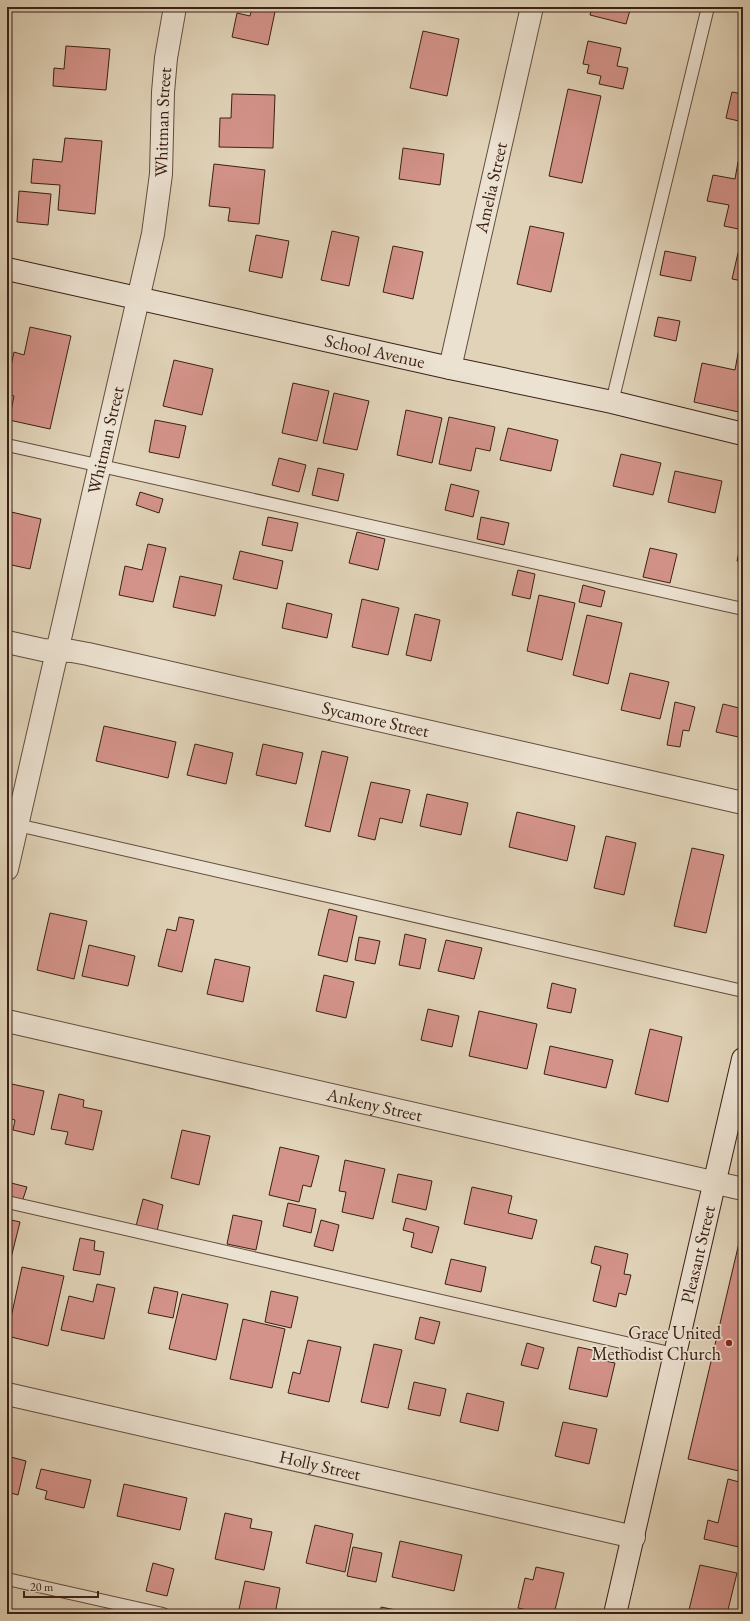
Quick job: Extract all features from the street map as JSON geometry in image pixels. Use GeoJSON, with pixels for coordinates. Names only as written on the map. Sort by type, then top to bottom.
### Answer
{"type":"FeatureCollection","features":[{"type":"Feature","properties":{"kind":"street","name":"Whitman Street"},"geometry":{"type":"LineString","coordinates":[[7,869],[12,824],[58,650],[153,234],[161,174],[163,92],[166,58],[176,7]]}},
{"type":"Feature","properties":{"kind":"street","name":"Amelia Street"},"geometry":{"type":"LineString","coordinates":[[450,368],[532,7]]}},
{"type":"Feature","properties":{"kind":"street","name":"School Avenue"},"geometry":{"type":"LineString","coordinates":[[7,269],[450,368],[612,402],[743,434]]}},
{"type":"Feature","properties":{"kind":"street","name":"Sycamore Street"},"geometry":{"type":"LineString","coordinates":[[7,642],[43,650],[58,650],[88,654],[743,804]]}},
{"type":"Feature","properties":{"kind":"street","name":"Ankeny Street"},"geometry":{"type":"LineString","coordinates":[[7,1021],[743,1189]]}},
{"type":"Feature","properties":{"kind":"street","name":"Pleasant Street"},"geometry":{"type":"LineString","coordinates":[[615,1614],[634,1537],[674,1354],[743,1058]]}},
{"type":"Feature","properties":{"kind":"street","name":"Holly Street"},"geometry":{"type":"LineString","coordinates":[[7,1394],[634,1537]]}},
{"type":"Feature","properties":{"kind":"lane"},"geometry":{"type":"LineString","coordinates":[[612,402],[708,7]]}},
{"type":"Feature","properties":{"kind":"lane"},"geometry":{"type":"LineString","coordinates":[[7,445],[743,609]]}},
{"type":"Feature","properties":{"kind":"lane"},"geometry":{"type":"LineString","coordinates":[[12,824],[743,991]]}},
{"type":"Feature","properties":{"kind":"lane"},"geometry":{"type":"LineString","coordinates":[[7,1202],[674,1354]]}},
{"type":"Feature","properties":{"kind":"lane"},"geometry":{"type":"LineString","coordinates":[[7,1579],[163,1614]]}},
{"type":"Feature","properties":{"kind":"building"},"geometry":{"type":"Polygon","coordinates":[[[248,7],[276,7],[268,45],[232,37],[237,13],[250,16],[252,8],[248,7]]]}},
{"type":"Feature","properties":{"kind":"building"},"geometry":{"type":"Polygon","coordinates":[[[592,7],[631,7],[626,24],[590,15],[592,7]]]}},
{"type":"Feature","properties":{"kind":"building"},"geometry":{"type":"Polygon","coordinates":[[[423,31],[459,39],[447,96],[410,88],[423,31]]]}},
{"type":"Feature","properties":{"kind":"building"},"geometry":{"type":"Polygon","coordinates":[[[588,41],[621,48],[617,66],[628,68],[623,89],[599,84],[601,76],[587,73],[589,65],[583,64],[588,41]]]}},
{"type":"Feature","properties":{"kind":"building"},"geometry":{"type":"Polygon","coordinates":[[[66,46],[110,49],[106,90],[53,86],[54,68],[64,69],[66,46]]]}},
{"type":"Feature","properties":{"kind":"building"},"geometry":{"type":"Polygon","coordinates":[[[568,89],[601,96],[582,183],[549,176],[568,89]]]}},
{"type":"Feature","properties":{"kind":"building"},"geometry":{"type":"Polygon","coordinates":[[[732,92],[743,94],[743,122],[726,118],[732,92]]]}},
{"type":"Feature","properties":{"kind":"building"},"geometry":{"type":"Polygon","coordinates":[[[232,94],[275,95],[273,148],[219,147],[220,118],[231,118],[232,94]]]}},
{"type":"Feature","properties":{"kind":"building"},"geometry":{"type":"Polygon","coordinates":[[[65,138],[102,141],[95,214],[58,210],[60,185],[31,183],[33,159],[62,162],[65,138]]]}},
{"type":"Feature","properties":{"kind":"building"},"geometry":{"type":"Polygon","coordinates":[[[403,148],[444,154],[440,185],[399,179],[403,148]]]}},
{"type":"Feature","properties":{"kind":"building"},"geometry":{"type":"Polygon","coordinates":[[[738,162],[743,163],[743,230],[724,226],[729,205],[707,201],[713,175],[735,179],[738,162]]]}},
{"type":"Feature","properties":{"kind":"building"},"geometry":{"type":"Polygon","coordinates":[[[214,164],[265,170],[259,224],[228,221],[230,208],[209,206],[214,164]]]}},
{"type":"Feature","properties":{"kind":"building"},"geometry":{"type":"Polygon","coordinates":[[[19,191],[51,194],[48,225],[17,222],[19,191]]]}},
{"type":"Feature","properties":{"kind":"building"},"geometry":{"type":"Polygon","coordinates":[[[530,226],[564,233],[551,292],[517,284],[530,226]]]}},
{"type":"Feature","properties":{"kind":"building"},"geometry":{"type":"Polygon","coordinates":[[[332,231],[359,237],[349,286],[321,280],[332,231]]]}},
{"type":"Feature","properties":{"kind":"building"},"geometry":{"type":"Polygon","coordinates":[[[256,235],[289,241],[282,278],[249,271],[256,235]]]}},
{"type":"Feature","properties":{"kind":"building"},"geometry":{"type":"Polygon","coordinates":[[[393,246],[423,252],[413,299],[383,292],[393,246]]]}},
{"type":"Feature","properties":{"kind":"building"},"geometry":{"type":"Polygon","coordinates":[[[665,251],[696,257],[691,281],[660,275],[665,251]]]}},
{"type":"Feature","properties":{"kind":"building"},"geometry":{"type":"Polygon","coordinates":[[[738,253],[743,254],[743,281],[732,279],[738,253]]]}},
{"type":"Feature","properties":{"kind":"building"},"geometry":{"type":"Polygon","coordinates":[[[658,317],[680,321],[676,341],[654,336],[658,317]]]}},
{"type":"Feature","properties":{"kind":"building"},"geometry":{"type":"Polygon","coordinates":[[[30,327],[71,336],[50,429],[9,420],[14,396],[7,394],[7,384],[14,352],[24,355],[30,327]]]}},
{"type":"Feature","properties":{"kind":"building"},"geometry":{"type":"Polygon","coordinates":[[[739,348],[743,349],[743,413],[694,402],[702,363],[735,370],[739,348]]]}},
{"type":"Feature","properties":{"kind":"building"},"geometry":{"type":"Polygon","coordinates":[[[174,360],[213,369],[202,415],[163,406],[174,360]]]}},
{"type":"Feature","properties":{"kind":"building"},"geometry":{"type":"Polygon","coordinates":[[[293,383],[329,391],[317,441],[282,433],[293,383]]]}},
{"type":"Feature","properties":{"kind":"building"},"geometry":{"type":"Polygon","coordinates":[[[334,393],[369,401],[357,450],[323,443],[334,393]]]}},
{"type":"Feature","properties":{"kind":"building"},"geometry":{"type":"Polygon","coordinates":[[[406,410],[442,418],[432,463],[397,455],[406,410]]]}},
{"type":"Feature","properties":{"kind":"building"},"geometry":{"type":"Polygon","coordinates":[[[449,417],[495,427],[490,451],[476,448],[471,471],[439,464],[449,417]]]}},
{"type":"Feature","properties":{"kind":"building"},"geometry":{"type":"Polygon","coordinates":[[[155,420],[186,426],[179,458],[149,452],[155,420]]]}},
{"type":"Feature","properties":{"kind":"building"},"geometry":{"type":"Polygon","coordinates":[[[508,428],[558,440],[551,471],[500,460],[508,428]]]}},
{"type":"Feature","properties":{"kind":"building"},"geometry":{"type":"Polygon","coordinates":[[[621,454],[661,463],[653,495],[613,486],[621,454]]]}},
{"type":"Feature","properties":{"kind":"building"},"geometry":{"type":"Polygon","coordinates":[[[279,458],[306,465],[299,492],[272,485],[279,458]]]}},
{"type":"Feature","properties":{"kind":"building"},"geometry":{"type":"Polygon","coordinates":[[[318,468],[344,474],[338,501],[312,495],[318,468]]]}},
{"type":"Feature","properties":{"kind":"building"},"geometry":{"type":"Polygon","coordinates":[[[675,471],[722,481],[715,513],[668,502],[675,471]]]}},
{"type":"Feature","properties":{"kind":"building"},"geometry":{"type":"Polygon","coordinates":[[[451,484],[479,491],[473,517],[445,510],[451,484]]]}},
{"type":"Feature","properties":{"kind":"building"},"geometry":{"type":"Polygon","coordinates":[[[140,492],[163,499],[159,513],[136,505],[140,492]]]}},
{"type":"Feature","properties":{"kind":"building"},"geometry":{"type":"Polygon","coordinates":[[[7,511],[41,519],[30,569],[7,564],[7,511]]]}},
{"type":"Feature","properties":{"kind":"building"},"geometry":{"type":"Polygon","coordinates":[[[268,517],[298,523],[292,551],[262,545],[268,517]]]}},
{"type":"Feature","properties":{"kind":"building"},"geometry":{"type":"Polygon","coordinates":[[[481,517],[509,523],[504,545],[477,539],[481,517]]]}},
{"type":"Feature","properties":{"kind":"building"},"geometry":{"type":"Polygon","coordinates":[[[357,532],[385,539],[378,570],[349,563],[357,532]]]}},
{"type":"Feature","properties":{"kind":"building"},"geometry":{"type":"Polygon","coordinates":[[[743,534],[743,562],[737,561],[743,534]]]}},
{"type":"Feature","properties":{"kind":"building"},"geometry":{"type":"Polygon","coordinates":[[[148,544],[166,548],[153,602],[119,595],[125,566],[142,570],[148,544]]]}},
{"type":"Feature","properties":{"kind":"building"},"geometry":{"type":"Polygon","coordinates":[[[650,548],[677,554],[670,583],[643,577],[650,548]]]}},
{"type":"Feature","properties":{"kind":"building"},"geometry":{"type":"Polygon","coordinates":[[[240,551],[283,561],[277,589],[233,579],[240,551]]]}},
{"type":"Feature","properties":{"kind":"building"},"geometry":{"type":"Polygon","coordinates":[[[518,570],[535,574],[530,599],[512,595],[518,570]]]}},
{"type":"Feature","properties":{"kind":"building"},"geometry":{"type":"Polygon","coordinates":[[[180,576],[222,585],[215,616],[173,607],[180,576]]]}},
{"type":"Feature","properties":{"kind":"building"},"geometry":{"type":"Polygon","coordinates":[[[583,585],[605,591],[601,607],[579,602],[583,585]]]}},
{"type":"Feature","properties":{"kind":"building"},"geometry":{"type":"Polygon","coordinates":[[[539,595],[575,603],[562,660],[527,651],[539,595]]]}},
{"type":"Feature","properties":{"kind":"building"},"geometry":{"type":"Polygon","coordinates":[[[362,599],[399,608],[388,655],[352,647],[362,599]]]}},
{"type":"Feature","properties":{"kind":"building"},"geometry":{"type":"Polygon","coordinates":[[[287,603],[332,614],[327,638],[282,628],[287,603]]]}},
{"type":"Feature","properties":{"kind":"building"},"geometry":{"type":"Polygon","coordinates":[[[415,614],[440,620],[431,661],[406,655],[415,614]]]}},
{"type":"Feature","properties":{"kind":"building"},"geometry":{"type":"Polygon","coordinates":[[[587,615],[622,623],[608,684],[573,675],[587,615]]]}},
{"type":"Feature","properties":{"kind":"building"},"geometry":{"type":"Polygon","coordinates":[[[743,639],[743,651],[740,651],[743,639]]]}},
{"type":"Feature","properties":{"kind":"building"},"geometry":{"type":"Polygon","coordinates":[[[630,673],[669,682],[660,719],[621,710],[630,673]]]}},
{"type":"Feature","properties":{"kind":"building"},"geometry":{"type":"Polygon","coordinates":[[[675,702],[695,707],[689,731],[683,730],[680,747],[667,745],[675,702]]]}},
{"type":"Feature","properties":{"kind":"building"},"geometry":{"type":"Polygon","coordinates":[[[723,704],[743,709],[743,738],[716,732],[723,704]]]}},
{"type":"Feature","properties":{"kind":"building"},"geometry":{"type":"Polygon","coordinates":[[[104,726],[176,742],[168,778],[96,761],[104,726]]]}},
{"type":"Feature","properties":{"kind":"building"},"geometry":{"type":"Polygon","coordinates":[[[195,744],[233,753],[226,784],[187,775],[195,744]]]}},
{"type":"Feature","properties":{"kind":"building"},"geometry":{"type":"Polygon","coordinates":[[[263,744],[303,753],[296,784],[256,775],[263,744]]]}},
{"type":"Feature","properties":{"kind":"building"},"geometry":{"type":"Polygon","coordinates":[[[322,751],[348,757],[330,832],[305,826],[322,751]]]}},
{"type":"Feature","properties":{"kind":"building"},"geometry":{"type":"Polygon","coordinates":[[[371,782],[410,790],[402,823],[380,818],[375,840],[358,836],[371,782]]]}},
{"type":"Feature","properties":{"kind":"building"},"geometry":{"type":"Polygon","coordinates":[[[427,794],[468,803],[461,835],[420,826],[427,794]]]}},
{"type":"Feature","properties":{"kind":"building"},"geometry":{"type":"Polygon","coordinates":[[[517,812],[575,826],[567,861],[509,847],[517,812]]]}},
{"type":"Feature","properties":{"kind":"building"},"geometry":{"type":"Polygon","coordinates":[[[606,836],[636,843],[624,895],[594,888],[606,836]]]}},
{"type":"Feature","properties":{"kind":"building"},"geometry":{"type":"Polygon","coordinates":[[[692,848],[724,855],[706,933],[674,926],[692,848]]]}},
{"type":"Feature","properties":{"kind":"building"},"geometry":{"type":"Polygon","coordinates":[[[329,909],[357,916],[347,962],[318,955],[329,909]]]}},
{"type":"Feature","properties":{"kind":"building"},"geometry":{"type":"Polygon","coordinates":[[[50,913],[87,921],[74,979],[37,970],[50,913]]]}},
{"type":"Feature","properties":{"kind":"building"},"geometry":{"type":"Polygon","coordinates":[[[179,917],[194,920],[182,972],[158,966],[167,929],[176,931],[179,917]]]}},
{"type":"Feature","properties":{"kind":"building"},"geometry":{"type":"Polygon","coordinates":[[[405,934],[426,939],[420,969],[399,965],[405,934]]]}},
{"type":"Feature","properties":{"kind":"building"},"geometry":{"type":"Polygon","coordinates":[[[359,937],[380,941],[375,964],[355,960],[359,937]]]}},
{"type":"Feature","properties":{"kind":"building"},"geometry":{"type":"Polygon","coordinates":[[[446,940],[482,948],[474,979],[438,971],[446,940]]]}},
{"type":"Feature","properties":{"kind":"building"},"geometry":{"type":"Polygon","coordinates":[[[89,945],[135,956],[128,986],[82,976],[89,945]]]}},
{"type":"Feature","properties":{"kind":"building"},"geometry":{"type":"Polygon","coordinates":[[[215,959],[250,967],[243,1002],[207,994],[215,959]]]}},
{"type":"Feature","properties":{"kind":"building"},"geometry":{"type":"Polygon","coordinates":[[[324,975],[354,982],[346,1018],[316,1011],[324,975]]]}},
{"type":"Feature","properties":{"kind":"building"},"geometry":{"type":"Polygon","coordinates":[[[552,983],[576,989],[571,1013],[547,1008],[552,983]]]}},
{"type":"Feature","properties":{"kind":"building"},"geometry":{"type":"Polygon","coordinates":[[[428,1009],[459,1016],[452,1047],[421,1040],[428,1009]]]}},
{"type":"Feature","properties":{"kind":"building"},"geometry":{"type":"Polygon","coordinates":[[[479,1011],[537,1024],[527,1069],[469,1056],[479,1011]]]}},
{"type":"Feature","properties":{"kind":"building"},"geometry":{"type":"Polygon","coordinates":[[[650,1029],[682,1037],[668,1102],[635,1094],[650,1029]]]}},
{"type":"Feature","properties":{"kind":"building"},"geometry":{"type":"Polygon","coordinates":[[[550,1046],[613,1060],[606,1088],[544,1074],[550,1046]]]}},
{"type":"Feature","properties":{"kind":"building"},"geometry":{"type":"Polygon","coordinates":[[[7,1083],[44,1091],[34,1135],[13,1130],[15,1120],[7,1118],[7,1083]]]}},
{"type":"Feature","properties":{"kind":"building"},"geometry":{"type":"Polygon","coordinates":[[[59,1094],[84,1100],[83,1107],[102,1111],[93,1150],[65,1144],[68,1132],[51,1129],[59,1094]]]}},
{"type":"Feature","properties":{"kind":"building"},"geometry":{"type":"Polygon","coordinates":[[[182,1130],[210,1136],[199,1185],[171,1178],[182,1130]]]}},
{"type":"Feature","properties":{"kind":"building"},"geometry":{"type":"Polygon","coordinates":[[[280,1147],[319,1156],[311,1187],[303,1185],[299,1202],[269,1195],[280,1147]]]}},
{"type":"Feature","properties":{"kind":"building"},"geometry":{"type":"Polygon","coordinates":[[[345,1160],[385,1169],[373,1219],[342,1212],[346,1192],[339,1191],[345,1160]]]}},
{"type":"Feature","properties":{"kind":"building"},"geometry":{"type":"Polygon","coordinates":[[[398,1174],[432,1181],[426,1210],[392,1202],[398,1174]]]}},
{"type":"Feature","properties":{"kind":"building"},"geometry":{"type":"Polygon","coordinates":[[[7,1182],[27,1187],[22,1202],[7,1198],[7,1182]]]}},
{"type":"Feature","properties":{"kind":"building"},"geometry":{"type":"Polygon","coordinates":[[[472,1187],[512,1196],[508,1213],[537,1220],[532,1239],[464,1224],[472,1187]]]}},
{"type":"Feature","properties":{"kind":"building"},"geometry":{"type":"Polygon","coordinates":[[[143,1199],[163,1205],[157,1231],[136,1226],[143,1199]]]}},
{"type":"Feature","properties":{"kind":"building"},"geometry":{"type":"Polygon","coordinates":[[[288,1203],[316,1209],[311,1233],[283,1226],[288,1203]]]}},
{"type":"Feature","properties":{"kind":"building"},"geometry":{"type":"Polygon","coordinates":[[[233,1215],[262,1221],[256,1250],[227,1244],[233,1215]]]}},
{"type":"Feature","properties":{"kind":"building"},"geometry":{"type":"Polygon","coordinates":[[[406,1218],[439,1227],[432,1253],[411,1247],[414,1233],[403,1230],[406,1218]]]}},
{"type":"Feature","properties":{"kind":"building"},"geometry":{"type":"Polygon","coordinates":[[[7,1219],[20,1222],[11,1258],[7,1257],[7,1219]]]}},
{"type":"Feature","properties":{"kind":"building"},"geometry":{"type":"Polygon","coordinates":[[[321,1220],[339,1225],[333,1251],[314,1246],[321,1220]]]}},
{"type":"Feature","properties":{"kind":"building","name":"Grace United Methodist Church"},"geometry":{"type":"Polygon","coordinates":[[[743,1226],[743,1472],[688,1459],[743,1226]]]}},
{"type":"Feature","properties":{"kind":"building"},"geometry":{"type":"Polygon","coordinates":[[[80,1238],[95,1241],[94,1250],[104,1252],[100,1275],[73,1270],[80,1238]]]}},
{"type":"Feature","properties":{"kind":"building"},"geometry":{"type":"Polygon","coordinates":[[[595,1246],[628,1254],[624,1274],[631,1275],[626,1295],[619,1293],[616,1307],[593,1301],[601,1266],[591,1263],[595,1246]]]}},
{"type":"Feature","properties":{"kind":"building"},"geometry":{"type":"Polygon","coordinates":[[[451,1259],[486,1267],[481,1292],[445,1284],[451,1259]]]}},
{"type":"Feature","properties":{"kind":"building"},"geometry":{"type":"Polygon","coordinates":[[[22,1267],[64,1276],[48,1346],[7,1336],[22,1267]]]}},
{"type":"Feature","properties":{"kind":"building"},"geometry":{"type":"Polygon","coordinates":[[[97,1284],[115,1288],[104,1339],[61,1330],[69,1296],[93,1302],[97,1284]]]}},
{"type":"Feature","properties":{"kind":"building"},"geometry":{"type":"Polygon","coordinates":[[[154,1287],[178,1292],[173,1318],[148,1313],[154,1287]]]}},
{"type":"Feature","properties":{"kind":"building"},"geometry":{"type":"Polygon","coordinates":[[[271,1291],[298,1297],[291,1328],[265,1322],[271,1291]]]}},
{"type":"Feature","properties":{"kind":"building"},"geometry":{"type":"Polygon","coordinates":[[[182,1294],[228,1304],[216,1360],[169,1349],[182,1294]]]}},
{"type":"Feature","properties":{"kind":"building"},"geometry":{"type":"Polygon","coordinates":[[[420,1317],[440,1322],[434,1344],[415,1339],[420,1317]]]}},
{"type":"Feature","properties":{"kind":"building"},"geometry":{"type":"Polygon","coordinates":[[[243,1319],[285,1329],[272,1388],[230,1379],[243,1319]]]}},
{"type":"Feature","properties":{"kind":"building"},"geometry":{"type":"Polygon","coordinates":[[[308,1340],[341,1347],[329,1402],[288,1393],[293,1372],[300,1374],[308,1340]]]}},
{"type":"Feature","properties":{"kind":"building"},"geometry":{"type":"Polygon","coordinates":[[[527,1343],[544,1348],[538,1369],[521,1365],[527,1343]]]}},
{"type":"Feature","properties":{"kind":"building"},"geometry":{"type":"Polygon","coordinates":[[[374,1344],[402,1350],[388,1408],[361,1402],[374,1344]]]}},
{"type":"Feature","properties":{"kind":"building"},"geometry":{"type":"Polygon","coordinates":[[[578,1347],[601,1352],[600,1360],[615,1363],[607,1397],[569,1389],[578,1347]]]}},
{"type":"Feature","properties":{"kind":"building"},"geometry":{"type":"Polygon","coordinates":[[[414,1382],[446,1389],[440,1416],[408,1409],[414,1382]]]}},
{"type":"Feature","properties":{"kind":"building"},"geometry":{"type":"Polygon","coordinates":[[[467,1393],[504,1402],[498,1431],[460,1422],[467,1393]]]}},
{"type":"Feature","properties":{"kind":"building"},"geometry":{"type":"Polygon","coordinates":[[[563,1422],[597,1429],[589,1464],[555,1456],[563,1422]]]}},
{"type":"Feature","properties":{"kind":"building"},"geometry":{"type":"Polygon","coordinates":[[[7,1456],[26,1461],[18,1495],[7,1492],[7,1456]]]}},
{"type":"Feature","properties":{"kind":"building"},"geometry":{"type":"Polygon","coordinates":[[[41,1469],[91,1480],[84,1508],[45,1499],[47,1491],[36,1488],[41,1469]]]}},
{"type":"Feature","properties":{"kind":"building"},"geometry":{"type":"Polygon","coordinates":[[[728,1479],[743,1483],[743,1548],[704,1539],[708,1520],[718,1523],[728,1479]]]}},
{"type":"Feature","properties":{"kind":"building"},"geometry":{"type":"Polygon","coordinates":[[[124,1484],[187,1498],[180,1530],[117,1516],[124,1484]]]}},
{"type":"Feature","properties":{"kind":"building"},"geometry":{"type":"Polygon","coordinates":[[[225,1513],[252,1519],[250,1528],[272,1532],[264,1570],[215,1559],[225,1513]]]}},
{"type":"Feature","properties":{"kind":"building"},"geometry":{"type":"Polygon","coordinates":[[[315,1525],[353,1534],[345,1572],[306,1563],[315,1525]]]}},
{"type":"Feature","properties":{"kind":"building"},"geometry":{"type":"Polygon","coordinates":[[[400,1541],[462,1555],[454,1591],[392,1577],[400,1541]]]}},
{"type":"Feature","properties":{"kind":"building"},"geometry":{"type":"Polygon","coordinates":[[[353,1547],[382,1553],[376,1582],[347,1576],[353,1547]]]}},
{"type":"Feature","properties":{"kind":"building"},"geometry":{"type":"Polygon","coordinates":[[[153,1563],[174,1569],[167,1596],[146,1591],[153,1563]]]}},
{"type":"Feature","properties":{"kind":"building"},"geometry":{"type":"Polygon","coordinates":[[[700,1565],[737,1573],[727,1614],[688,1614],[700,1565]]]}},
{"type":"Feature","properties":{"kind":"building"},"geometry":{"type":"Polygon","coordinates":[[[536,1567],[564,1573],[554,1614],[545,1614],[518,1608],[525,1578],[533,1580],[536,1567]]]}},
{"type":"Feature","properties":{"kind":"building"},"geometry":{"type":"Polygon","coordinates":[[[245,1581],[280,1588],[275,1614],[238,1614],[245,1581]]]}},
{"type":"Feature","properties":{"kind":"building"},"geometry":{"type":"Polygon","coordinates":[[[381,1607],[411,1613],[411,1614],[380,1614],[381,1607]]]}},
{"type":"Feature","properties":{"kind":"place","name":"Grace United Methodist Church"},"geometry":{"type":"Point","coordinates":[729,1343]}}]}
